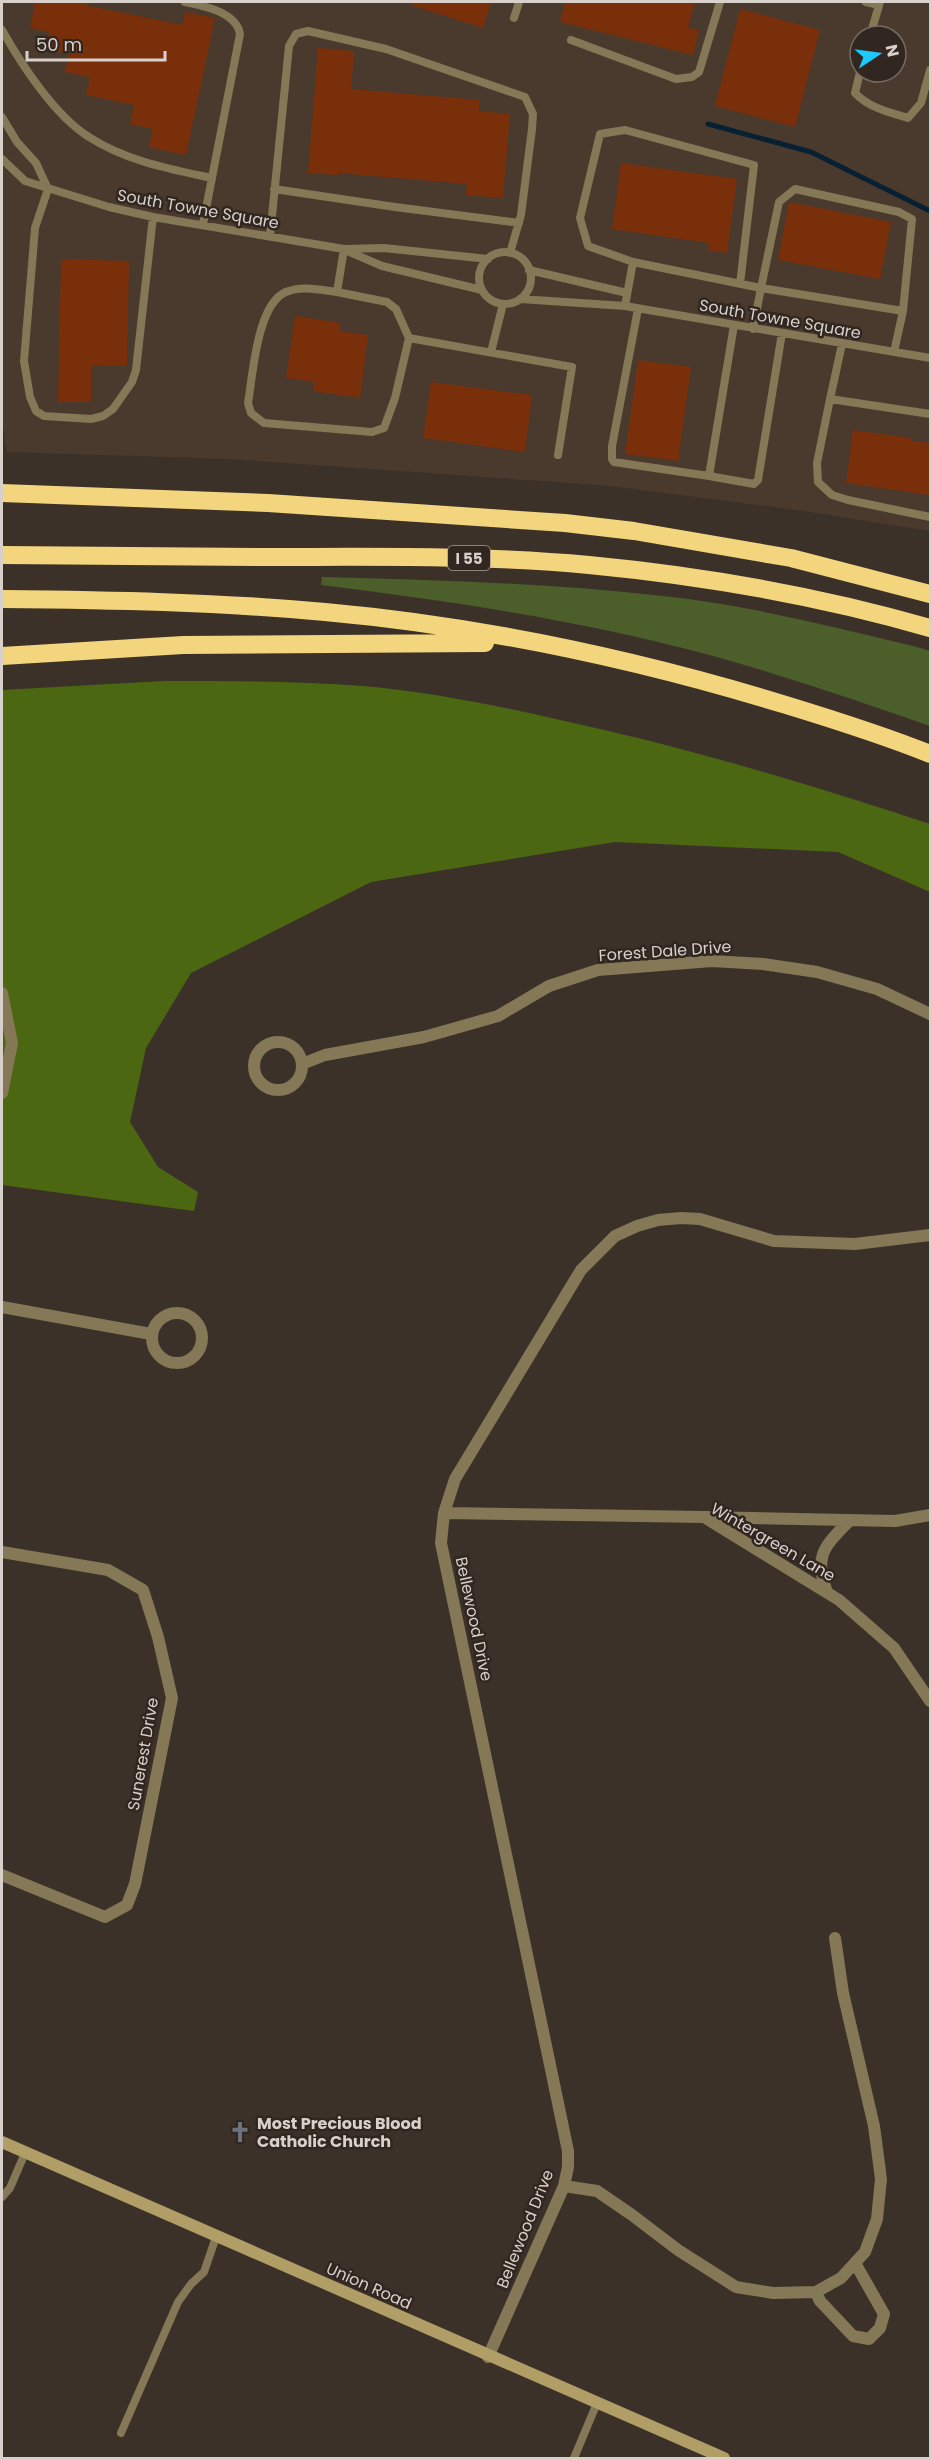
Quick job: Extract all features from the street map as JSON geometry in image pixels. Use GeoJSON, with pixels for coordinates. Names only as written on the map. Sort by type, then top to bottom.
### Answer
{"type":"FeatureCollection","features":[{"type":"Feature","properties":{"kind":"highway"},"geometry":{"type":"LineString","coordinates":[[2,488],[52,494]]}},
{"type":"Feature","properties":{"kind":"highway"},"geometry":{"type":"LineString","coordinates":[[2,493],[279,503],[565,522],[781,556],[930,594]]}},
{"type":"Feature","properties":{"kind":"highway","name":"I 55"},"geometry":{"type":"LineString","coordinates":[[2,555],[405,557],[588,565],[691,577],[790,594],[930,628]]}},
{"type":"Feature","properties":{"kind":"highway"},"geometry":{"type":"LineString","coordinates":[[2,599],[122,600],[293,609],[428,624],[535,642],[727,687],[824,717],[930,754]]}},
{"type":"Feature","properties":{"kind":"highway"},"geometry":{"type":"LineString","coordinates":[[2,656],[183,645],[535,642]]}},
{"type":"Feature","properties":{"kind":"main road","name":"Union Road"},"geometry":{"type":"LineString","coordinates":[[2,2142],[488,2357],[724,2458]]}},
{"type":"Feature","properties":{"kind":"street","name":"Forest Dale Drive"},"geometry":{"type":"LineString","coordinates":[[302,1064],[325,1055],[424,1037],[498,1016],[549,986],[598,970],[712,961],[763,964],[817,972],[877,989],[930,1014]]}},
{"type":"Feature","properties":{"kind":"street"},"geometry":{"type":"LineString","coordinates":[[2,993],[12,1043],[2,1094]]}},
{"type":"Feature","properties":{"kind":"street","name":"Bellewood Drive"},"geometry":{"type":"LineString","coordinates":[[488,2357],[564,2186],[568,2167],[568,2151],[441,1543],[444,1514],[455,1479],[581,1270],[615,1236],[658,1220],[681,1218],[700,1220],[774,1240],[855,1244],[930,1235]]}},
{"type":"Feature","properties":{"kind":"street"},"geometry":{"type":"LineString","coordinates":[[2,1307],[151,1334]]}},
{"type":"Feature","properties":{"kind":"street"},"geometry":{"type":"LineString","coordinates":[[185,1313],[196,1321],[202,1336],[199,1352],[188,1362],[171,1363],[157,1355],[151,1334],[160,1317],[185,1313]]}},
{"type":"Feature","properties":{"kind":"street","name":"Wintergreen Lane"},"geometry":{"type":"LineString","coordinates":[[444,1514],[704,1517],[839,1600],[894,1648],[930,1701]]}},
{"type":"Feature","properties":{"kind":"street"},"geometry":{"type":"LineString","coordinates":[[704,1517],[896,1521],[930,1515]]}},
{"type":"Feature","properties":{"kind":"street"},"geometry":{"type":"LineString","coordinates":[[827,1592],[821,1577],[820,1562],[830,1541],[850,1520]]}},
{"type":"Feature","properties":{"kind":"street","name":"Sunerest Drive"},"geometry":{"type":"LineString","coordinates":[[2,1552],[108,1569],[143,1590],[158,1637],[172,1698],[135,1884],[127,1905],[105,1917],[2,1875]]}},
{"type":"Feature","properties":{"kind":"street"},"geometry":{"type":"LineString","coordinates":[[564,2186],[597,2191],[678,2250],[736,2287],[773,2293],[816,2292],[841,2278],[865,2252],[877,2219],[881,2179],[874,2126],[843,1993],[835,1938]]}},
{"type":"Feature","properties":{"kind":"street"},"geometry":{"type":"LineString","coordinates":[[816,2292],[820,2301],[854,2336],[869,2339],[880,2328],[884,2314],[855,2263]]}},
{"type":"Feature","properties":{"kind":"lane"},"geometry":{"type":"LineString","coordinates":[[185,2],[227,16],[239,26],[240,33],[203,224]]}},
{"type":"Feature","properties":{"kind":"lane"},"geometry":{"type":"LineString","coordinates":[[514,18],[519,2]]}},
{"type":"Feature","properties":{"kind":"lane"},"geometry":{"type":"LineString","coordinates":[[572,40],[676,79],[692,77],[699,72],[720,2]]}},
{"type":"Feature","properties":{"kind":"lane"},"geometry":{"type":"LineString","coordinates":[[866,2],[880,3],[874,24]]}},
{"type":"Feature","properties":{"kind":"lane"},"geometry":{"type":"LineString","coordinates":[[2,30],[31,76],[58,110],[88,137],[149,164],[212,178]]}},
{"type":"Feature","properties":{"kind":"lane"},"geometry":{"type":"LineString","coordinates":[[270,236],[289,46],[296,34],[309,31],[386,49],[525,97],[533,114],[519,223],[510,253],[525,262],[528,270],[530,284],[520,299]]}},
{"type":"Feature","properties":{"kind":"lane"},"geometry":{"type":"LineString","coordinates":[[857,84],[855,93],[862,100],[871,106],[908,118],[921,103],[930,70]]}},
{"type":"Feature","properties":{"kind":"lane"},"geometry":{"type":"LineString","coordinates":[[2,117],[17,142],[36,163],[48,189],[35,228],[24,361],[30,397],[36,411],[44,416],[91,419],[103,416],[113,409],[132,382],[136,370],[153,217]]}},
{"type":"Feature","properties":{"kind":"lane"},"geometry":{"type":"LineString","coordinates":[[740,284],[754,165],[625,130],[600,134],[580,219],[588,246],[633,262],[740,284],[761,288],[903,311]]}},
{"type":"Feature","properties":{"kind":"lane","name":"South Towne Square"},"geometry":{"type":"LineString","coordinates":[[2,159],[25,181],[153,217],[344,249],[384,248],[488,259],[501,253],[510,253]]}},
{"type":"Feature","properties":{"kind":"lane"},"geometry":{"type":"LineString","coordinates":[[274,189],[519,223]]}},
{"type":"Feature","properties":{"kind":"lane"},"geometry":{"type":"LineString","coordinates":[[753,328],[779,201],[795,189],[899,212],[912,219],[903,311],[894,352]]}},
{"type":"Feature","properties":{"kind":"lane"},"geometry":{"type":"LineString","coordinates":[[337,292],[344,249]]}},
{"type":"Feature","properties":{"kind":"lane","name":"South Towne Square"},"geometry":{"type":"LineString","coordinates":[[344,249],[382,266],[482,290],[495,302],[503,304],[520,299],[625,306],[930,358]]}},
{"type":"Feature","properties":{"kind":"lane"},"geometry":{"type":"LineString","coordinates":[[482,290],[479,274],[488,259]]}},
{"type":"Feature","properties":{"kind":"lane"},"geometry":{"type":"LineString","coordinates":[[625,306],[633,262]]}},
{"type":"Feature","properties":{"kind":"lane"},"geometry":{"type":"LineString","coordinates":[[528,270],[627,293]]}},
{"type":"Feature","properties":{"kind":"lane"},"geometry":{"type":"LineString","coordinates":[[299,288],[337,292],[387,302],[396,309],[409,338],[396,398],[384,428],[372,432],[264,423],[251,413],[248,403],[263,323],[273,300],[286,292],[299,288]]}},
{"type":"Feature","properties":{"kind":"lane"},"geometry":{"type":"LineString","coordinates":[[491,352],[503,304]]}},
{"type":"Feature","properties":{"kind":"lane"},"geometry":{"type":"LineString","coordinates":[[638,309],[612,446],[614,462],[754,484],[758,480],[782,333]]}},
{"type":"Feature","properties":{"kind":"lane"},"geometry":{"type":"LineString","coordinates":[[709,476],[734,325]]}},
{"type":"Feature","properties":{"kind":"lane"},"geometry":{"type":"LineString","coordinates":[[409,338],[572,367],[558,455]]}},
{"type":"Feature","properties":{"kind":"lane"},"geometry":{"type":"LineString","coordinates":[[842,344],[817,463],[818,482],[832,495],[930,517]]}},
{"type":"Feature","properties":{"kind":"lane"},"geometry":{"type":"LineString","coordinates":[[830,399],[930,414]]}},
{"type":"Feature","properties":{"kind":"lane"},"geometry":{"type":"LineString","coordinates":[[2,2196],[10,2188],[24,2152]]}},
{"type":"Feature","properties":{"kind":"lane"},"geometry":{"type":"LineString","coordinates":[[121,2433],[178,2302],[191,2284],[204,2272],[216,2237]]}},
{"type":"Feature","properties":{"kind":"lane"},"geometry":{"type":"LineString","coordinates":[[574,2458],[597,2403]]}},
{"type":"Feature","properties":{"kind":"shaded area"},"geometry":{"type":"Polygon","coordinates":[[[2,2],[930,2],[930,531],[804,511],[611,486],[230,459],[7,452],[2,422],[2,2]]]}},
{"type":"Feature","properties":{"kind":"green space"},"geometry":{"type":"Polygon","coordinates":[[[322,577],[535,585],[663,596],[757,611],[913,646],[930,651],[930,726],[791,679],[659,642],[563,621],[321,585],[322,577]]]}},
{"type":"Feature","properties":{"kind":"green space"},"geometry":{"type":"Polygon","coordinates":[[[164,681],[313,683],[412,692],[536,714],[700,754],[930,824],[930,892],[838,852],[615,842],[371,882],[191,973],[146,1048],[130,1122],[158,1167],[198,1192],[194,1211],[2,1185],[2,690],[164,681]]]}},
{"type":"Feature","properties":{"kind":"building"},"geometry":{"type":"Polygon","coordinates":[[[35,2],[86,2],[85,5],[182,25],[185,12],[215,18],[186,155],[149,147],[153,129],[130,124],[134,105],[86,95],[90,77],[65,72],[69,54],[46,49],[49,32],[30,28],[35,2]]]}},
{"type":"Feature","properties":{"kind":"building"},"geometry":{"type":"Polygon","coordinates":[[[411,2],[491,2],[483,28],[411,5],[411,2]]]}},
{"type":"Feature","properties":{"kind":"building"},"geometry":{"type":"Polygon","coordinates":[[[565,2],[695,2],[688,28],[699,30],[693,55],[560,22],[565,2]]]}},
{"type":"Feature","properties":{"kind":"building"},"geometry":{"type":"Polygon","coordinates":[[[740,9],[820,30],[795,127],[715,106],[740,9]]]}},
{"type":"Feature","properties":{"kind":"building"},"geometry":{"type":"Polygon","coordinates":[[[318,48],[354,51],[351,89],[480,100],[479,111],[510,114],[503,198],[466,195],[467,184],[338,173],[338,175],[308,173],[318,48]]]}},
{"type":"Feature","properties":{"kind":"building"},"geometry":{"type":"Polygon","coordinates":[[[621,163],[737,179],[727,253],[708,250],[709,243],[612,229],[621,163]]]}},
{"type":"Feature","properties":{"kind":"building"},"geometry":{"type":"Polygon","coordinates":[[[789,202],[891,222],[880,279],[778,260],[789,202]]]}},
{"type":"Feature","properties":{"kind":"building"},"geometry":{"type":"Polygon","coordinates":[[[61,259],[129,261],[127,366],[91,365],[91,402],[58,402],[61,259]]]}},
{"type":"Feature","properties":{"kind":"building"},"geometry":{"type":"Polygon","coordinates":[[[295,316],[341,323],[339,331],[368,335],[360,398],[313,391],[315,382],[286,378],[295,316]]]}},
{"type":"Feature","properties":{"kind":"building"},"geometry":{"type":"Polygon","coordinates":[[[638,360],[691,367],[678,461],[625,454],[638,360]]]}},
{"type":"Feature","properties":{"kind":"building"},"geometry":{"type":"Polygon","coordinates":[[[431,382],[532,395],[525,452],[423,438],[431,382]]]}},
{"type":"Feature","properties":{"kind":"building"},"geometry":{"type":"Polygon","coordinates":[[[853,430],[912,438],[912,441],[930,443],[930,495],[846,483],[853,430]]]}},
{"type":"Feature","properties":{"kind":"waterway"},"geometry":{"type":"LineString","coordinates":[[708,124],[811,152],[930,211]]}},
{"type":"Feature","properties":{"kind":"place","name":"Most Precious Blood Catholic Church"},"geometry":{"type":"Point","coordinates":[240,2132]}}]}
